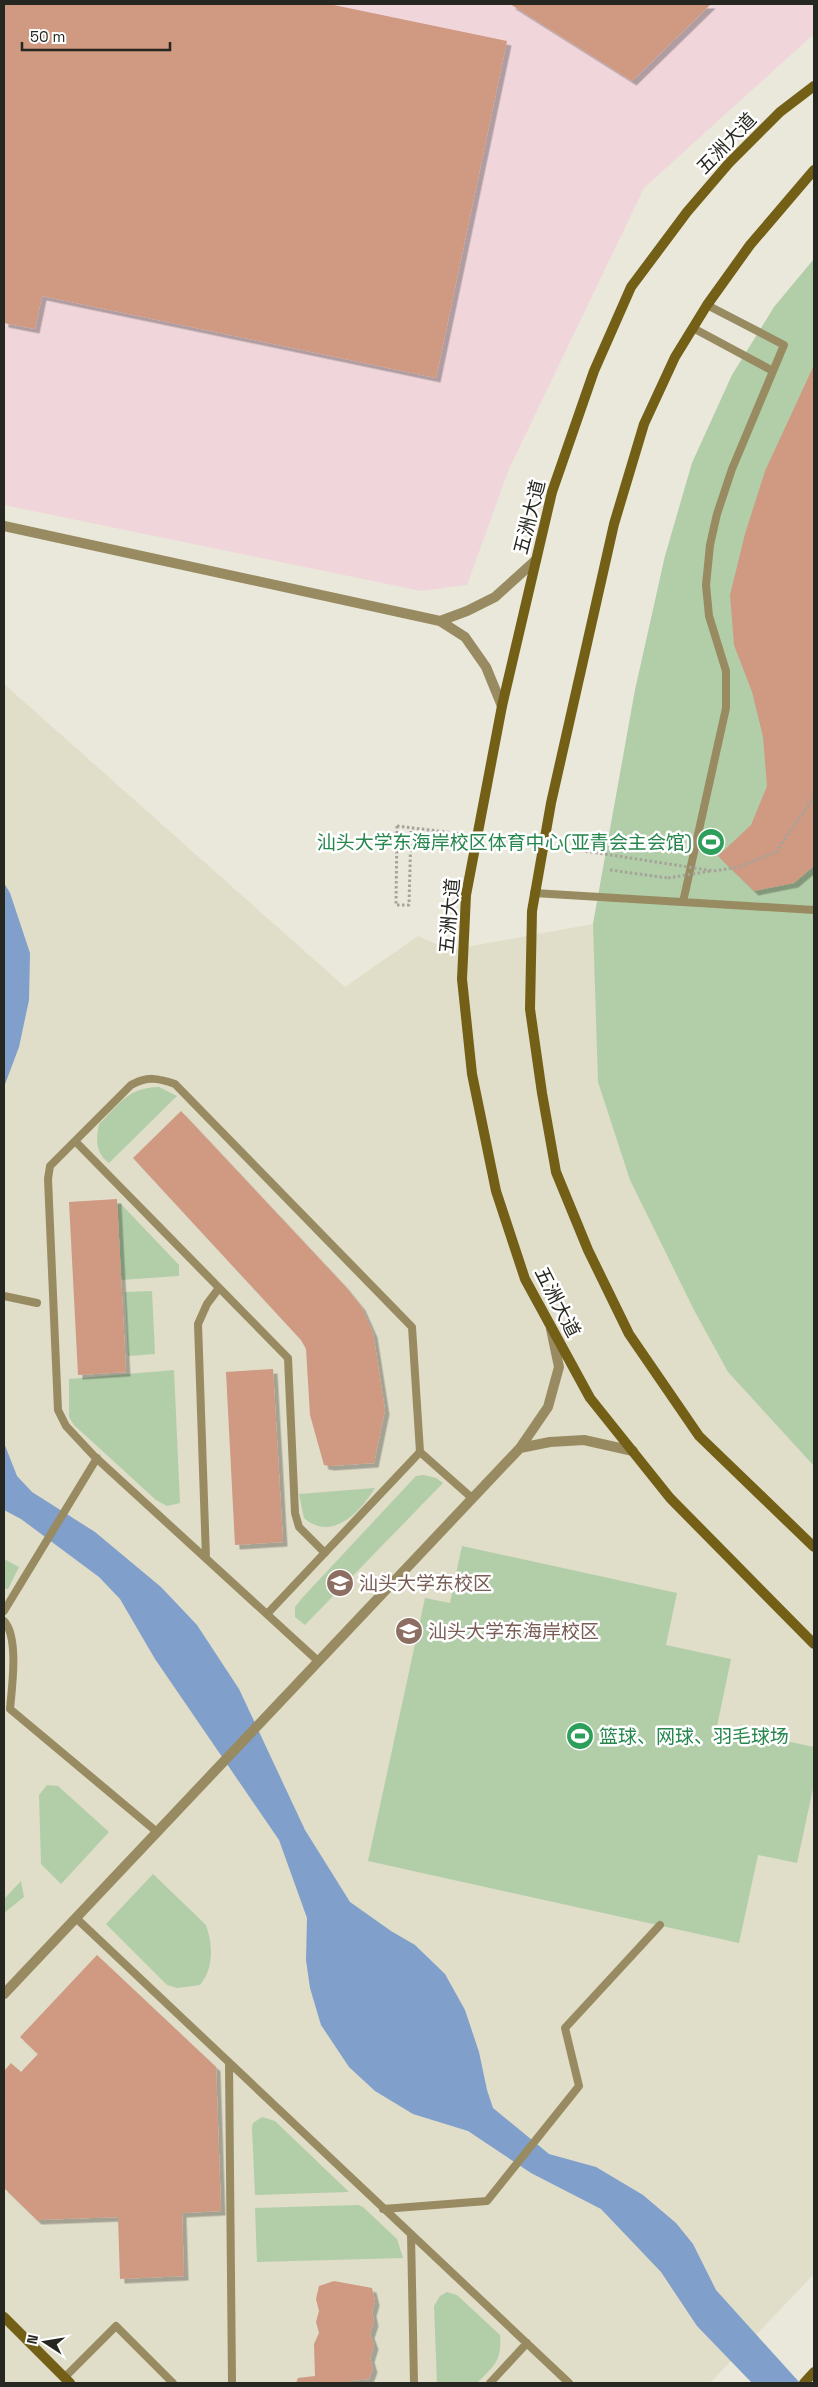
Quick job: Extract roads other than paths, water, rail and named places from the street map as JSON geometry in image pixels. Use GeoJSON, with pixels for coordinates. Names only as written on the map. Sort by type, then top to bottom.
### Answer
{"type":"FeatureCollection","features":[{"type":"Feature","properties":{"kind":"main road","name":"五洲大道"},"geometry":{"type":"LineString","coordinates":[[814,86],[780,112],[729,163],[687,212],[631,288],[594,371],[552,492],[502,706],[466,895],[462,980],[472,1074],[496,1191],[525,1279],[590,1398],[670,1498],[814,1644]]}},
{"type":"Feature","properties":{"kind":"main road"},"geometry":{"type":"LineString","coordinates":[[814,170],[750,245],[707,305],[675,357],[644,424],[614,524],[551,803],[532,912],[530,1009],[556,1172],[588,1250],[629,1334],[699,1436],[814,1547]]}},
{"type":"Feature","properties":{"kind":"main road"},"geometry":{"type":"LineString","coordinates":[[4,2317],[67,2381]]}},
{"type":"Feature","properties":{"kind":"main road"},"geometry":{"type":"LineString","coordinates":[[804,2383],[814,2372]]}},
{"type":"Feature","properties":{"kind":"street"},"geometry":{"type":"LineString","coordinates":[[4,526],[440,621],[465,637],[486,667],[502,706]]}},
{"type":"Feature","properties":{"kind":"street"},"geometry":{"type":"LineString","coordinates":[[440,621],[468,611],[495,596],[536,560]]}},
{"type":"Feature","properties":{"kind":"street"},"geometry":{"type":"LineString","coordinates":[[4,1994],[520,1448],[548,1407],[559,1367],[549,1324]]}},
{"type":"Feature","properties":{"kind":"street"},"geometry":{"type":"LineString","coordinates":[[520,1448],[550,1442],[584,1440],[633,1451]]}},
{"type":"Feature","properties":{"kind":"lane"},"geometry":{"type":"LineString","coordinates":[[682,902],[726,708],[726,671],[709,616],[706,585],[710,545],[717,514],[732,469],[784,345],[707,305]]}},
{"type":"Feature","properties":{"kind":"lane"},"geometry":{"type":"LineString","coordinates":[[693,328],[773,371]]}},
{"type":"Feature","properties":{"kind":"lane"},"geometry":{"type":"LineString","coordinates":[[534,893],[814,910]]}},
{"type":"Feature","properties":{"kind":"lane"},"geometry":{"type":"LineString","coordinates":[[318,1661],[97,1458],[66,1426],[58,1410],[48,1179],[50,1166],[131,1084],[143,1078],[158,1078],[175,1084],[412,1327],[420,1452],[472,1498]]}},
{"type":"Feature","properties":{"kind":"lane"},"geometry":{"type":"LineString","coordinates":[[75,1141],[288,1358],[295,1512],[299,1527],[325,1552]]}},
{"type":"Feature","properties":{"kind":"lane"},"geometry":{"type":"LineString","coordinates":[[206,1558],[198,1324],[207,1304],[220,1288]]}},
{"type":"Feature","properties":{"kind":"lane"},"geometry":{"type":"LineString","coordinates":[[4,1296],[37,1303]]}},
{"type":"Feature","properties":{"kind":"lane"},"geometry":{"type":"LineString","coordinates":[[267,1614],[420,1452]]}},
{"type":"Feature","properties":{"kind":"lane"},"geometry":{"type":"LineString","coordinates":[[4,1611],[97,1458]]}},
{"type":"Feature","properties":{"kind":"lane"},"geometry":{"type":"LineString","coordinates":[[4,1621],[12,1637],[7,1710],[157,1832]]}},
{"type":"Feature","properties":{"kind":"lane"},"geometry":{"type":"LineString","coordinates":[[76,1918],[569,2383]]}},
{"type":"Feature","properties":{"kind":"lane"},"geometry":{"type":"LineString","coordinates":[[383,2208],[487,2201],[578,2086],[565,2028],[660,1925]]}},
{"type":"Feature","properties":{"kind":"lane"},"geometry":{"type":"LineString","coordinates":[[229,2062],[232,2383]]}},
{"type":"Feature","properties":{"kind":"lane"},"geometry":{"type":"LineString","coordinates":[[411,2234],[414,2383]]}},
{"type":"Feature","properties":{"kind":"lane"},"geometry":{"type":"LineString","coordinates":[[67,2381],[116,2326],[173,2383]]}},
{"type":"Feature","properties":{"kind":"lane"},"geometry":{"type":"LineString","coordinates":[[490,2383],[526,2343]]}},
{"type":"Feature","properties":{"kind":"water"},"geometry":{"type":"Polygon","coordinates":[[[4,883],[10,893],[30,953],[29,1000],[19,1047],[4,1087],[4,883]]]}},
{"type":"Feature","properties":{"kind":"water"},"geometry":{"type":"Polygon","coordinates":[[[4,1443],[17,1476],[32,1492],[95,1532],[161,1587],[197,1625],[239,1689],[305,1830],[350,1902],[391,1931],[415,1945],[445,1974],[465,2010],[479,2052],[493,2108],[549,2154],[596,2167],[643,2195],[676,2223],[693,2244],[716,2290],[800,2383],[752,2383],[697,2326],[661,2272],[601,2209],[531,2173],[468,2131],[413,2114],[375,2091],[349,2067],[321,2025],[310,1988],[306,1960],[307,1918],[279,1840],[155,1659],[120,1599],[99,1577],[21,1519],[4,1510],[4,1443]]]}},
{"type":"Feature","properties":{"kind":"place","name":"汕头大学东海岸校区体育中心(亚青会主会馆)"},"geometry":{"type":"Point","coordinates":[711,842]}},
{"type":"Feature","properties":{"kind":"place","name":"汕头大学东校区"},"geometry":{"type":"Point","coordinates":[340,1583]}},
{"type":"Feature","properties":{"kind":"place","name":"汕头大学东海岸校区"},"geometry":{"type":"Point","coordinates":[409,1631]}},
{"type":"Feature","properties":{"kind":"place","name":"篮球、网球、羽毛球场"},"geometry":{"type":"Point","coordinates":[580,1736]}}]}
